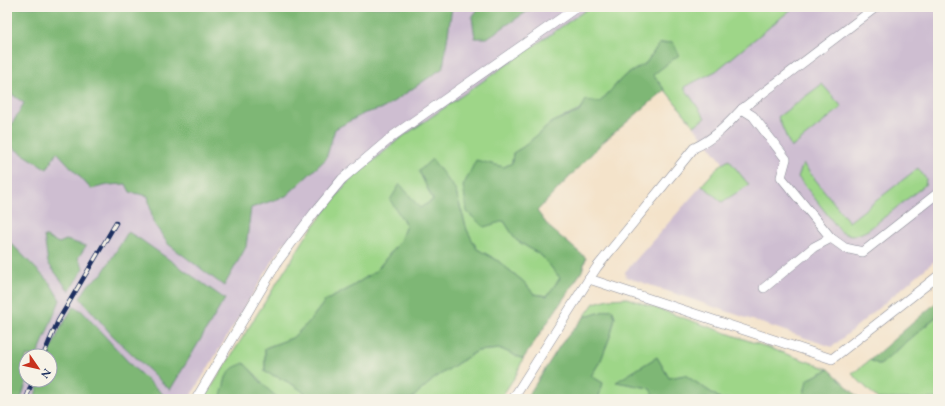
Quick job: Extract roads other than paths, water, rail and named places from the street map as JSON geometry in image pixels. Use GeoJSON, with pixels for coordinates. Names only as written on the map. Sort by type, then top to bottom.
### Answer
{"type":"FeatureCollection","features":[{"type":"Feature","properties":{"kind":"lane"},"geometry":{"type":"LineString","coordinates":[[196,399],[278,261],[342,179],[394,135],[576,7]]}},
{"type":"Feature","properties":{"kind":"lane"},"geometry":{"type":"LineString","coordinates":[[513,399],[597,267],[694,148],[707,142],[729,123],[742,108],[876,7]]}},
{"type":"Feature","properties":{"kind":"lane"},"geometry":{"type":"LineString","coordinates":[[742,108],[754,116],[786,159],[782,177],[831,238],[845,248],[863,252],[938,193]]}},
{"type":"Feature","properties":{"kind":"lane"},"geometry":{"type":"LineString","coordinates":[[764,288],[814,247],[831,238]]}},
{"type":"Feature","properties":{"kind":"lane"},"geometry":{"type":"LineString","coordinates":[[589,279],[832,360],[938,276]]}},
{"type":"Feature","properties":{"kind":"railway"},"geometry":{"type":"LineString","coordinates":[[46,348],[58,321],[116,223]]}},
{"type":"Feature","properties":{"kind":"railway"},"geometry":{"type":"LineString","coordinates":[[26,399],[30,388]]}}]}
